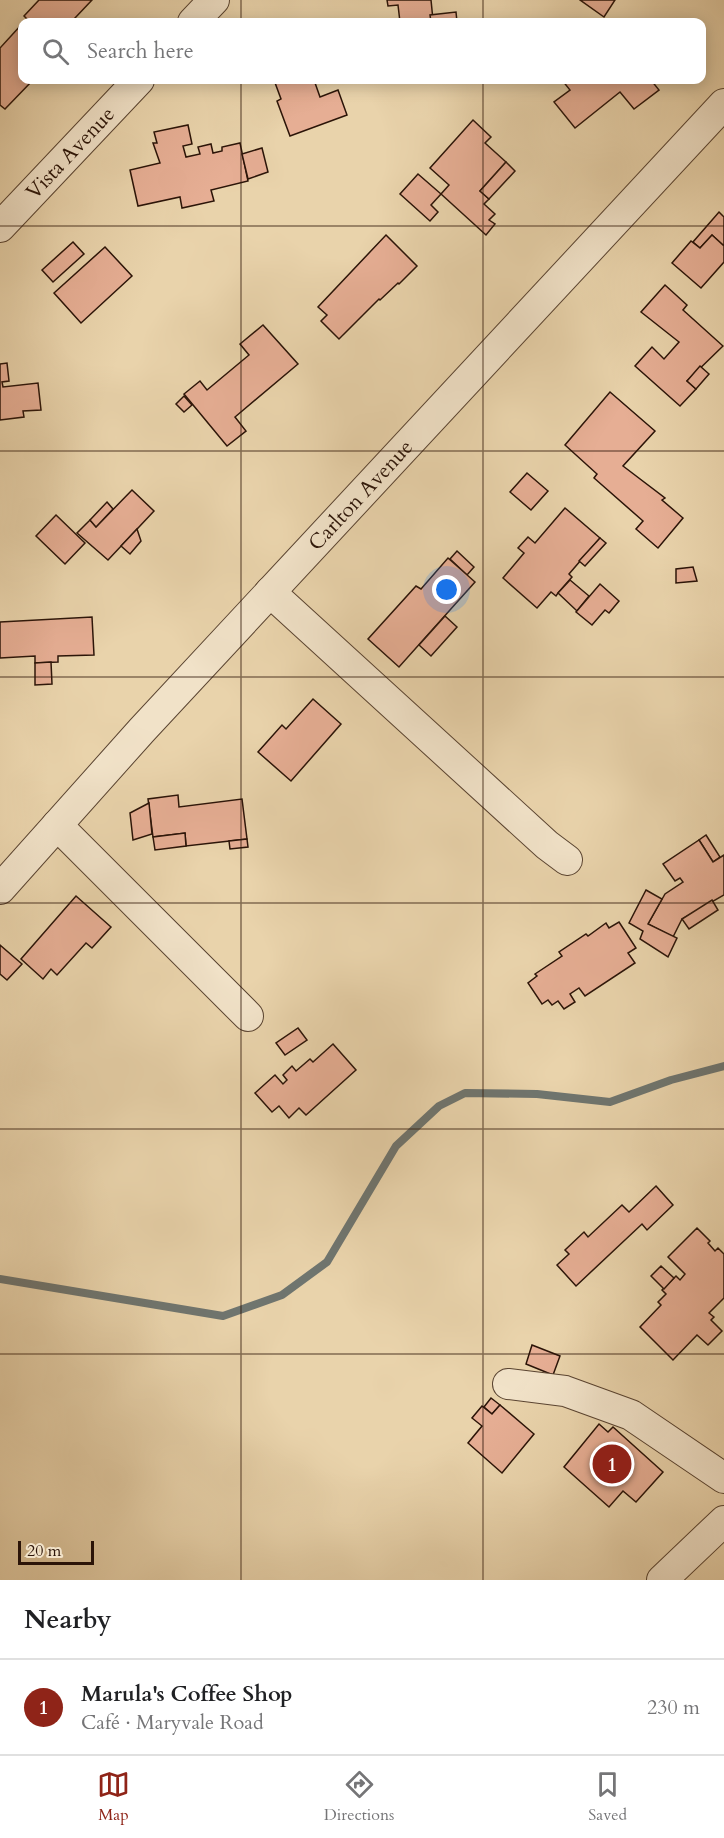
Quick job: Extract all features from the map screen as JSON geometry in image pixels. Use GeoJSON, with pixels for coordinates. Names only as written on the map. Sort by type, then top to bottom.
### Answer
{"type":"FeatureCollection","features":[{"type":"Feature","properties":{"kind":"street"},"geometry":{"type":"LineString","coordinates":[[197,18],[214,0]]}},
{"type":"Feature","properties":{"kind":"street","name":"Vista Avenue"},"geometry":{"type":"LineString","coordinates":[[0,227],[135,84]]}},
{"type":"Feature","properties":{"kind":"street","name":"Carlton Avenue"},"geometry":{"type":"LineString","coordinates":[[0,889],[270,592],[724,104]]}},
{"type":"Feature","properties":{"kind":"street"},"geometry":{"type":"LineString","coordinates":[[270,592],[547,846],[567,860]]}},
{"type":"Feature","properties":{"kind":"street"},"geometry":{"type":"LineString","coordinates":[[57,825],[248,1016]]}},
{"type":"Feature","properties":{"kind":"street"},"geometry":{"type":"LineString","coordinates":[[508,1384],[565,1391],[632,1415],[724,1478]]}},
{"type":"Feature","properties":{"kind":"street"},"geometry":{"type":"LineString","coordinates":[[662,1580],[724,1521]]}},
{"type":"Feature","properties":{"kind":"building"},"geometry":{"type":"Polygon","coordinates":[[[39,0],[92,0],[75,18],[26,18],[24,16],[39,0]]]}},
{"type":"Feature","properties":{"kind":"building"},"geometry":{"type":"Polygon","coordinates":[[[387,0],[431,0],[433,18],[400,18],[398,5],[388,6],[387,0]]]}},
{"type":"Feature","properties":{"kind":"building"},"geometry":{"type":"Polygon","coordinates":[[[580,0],[615,0],[604,17],[580,0]]]}},
{"type":"Feature","properties":{"kind":"building"},"geometry":{"type":"Polygon","coordinates":[[[456,12],[457,18],[430,18],[430,15],[456,12]]]}},
{"type":"Feature","properties":{"kind":"building"},"geometry":{"type":"Polygon","coordinates":[[[18,28],[18,84],[29,84],[5,109],[0,105],[0,48],[18,28]]]}},
{"type":"Feature","properties":{"kind":"building"},"geometry":{"type":"Polygon","coordinates":[[[275,84],[315,84],[320,97],[338,90],[347,115],[290,136],[277,101],[281,99],[275,84]]]}},
{"type":"Feature","properties":{"kind":"building"},"geometry":{"type":"Polygon","coordinates":[[[565,84],[654,84],[659,90],[634,109],[620,92],[575,128],[554,102],[570,90],[565,84]]]}},
{"type":"Feature","properties":{"kind":"building"},"geometry":{"type":"Polygon","coordinates":[[[473,120],[491,137],[485,143],[506,162],[480,191],[489,199],[484,204],[495,214],[489,220],[495,224],[486,235],[441,194],[449,185],[430,168],[473,120]]]}},
{"type":"Feature","properties":{"kind":"building"},"geometry":{"type":"Polygon","coordinates":[[[188,125],[192,144],[183,146],[186,157],[200,154],[198,147],[211,144],[213,153],[222,151],[222,147],[240,143],[248,181],[211,190],[214,201],[182,208],[180,197],[138,206],[130,170],[160,163],[153,143],[157,143],[154,132],[188,125]]]}},
{"type":"Feature","properties":{"kind":"building"},"geometry":{"type":"Polygon","coordinates":[[[262,148],[268,172],[248,179],[242,154],[262,148]]]}},
{"type":"Feature","properties":{"kind":"building"},"geometry":{"type":"Polygon","coordinates":[[[506,162],[515,171],[489,199],[480,191],[506,162]]]}},
{"type":"Feature","properties":{"kind":"building"},"geometry":{"type":"Polygon","coordinates":[[[418,174],[441,194],[431,205],[438,212],[430,221],[400,194],[418,174]]]}},
{"type":"Feature","properties":{"kind":"building"},"geometry":{"type":"Polygon","coordinates":[[[719,212],[724,217],[724,246],[712,235],[700,248],[693,242],[719,212]]]}},
{"type":"Feature","properties":{"kind":"building"},"geometry":{"type":"Polygon","coordinates":[[[386,235],[417,266],[379,299],[339,339],[321,321],[327,315],[318,307],[386,235]]]}},
{"type":"Feature","properties":{"kind":"building"},"geometry":{"type":"Polygon","coordinates":[[[712,235],[724,246],[724,262],[701,288],[672,263],[691,241],[700,248],[712,235]]]}},
{"type":"Feature","properties":{"kind":"building"},"geometry":{"type":"Polygon","coordinates":[[[73,242],[84,254],[53,282],[42,270],[73,242]]]}},
{"type":"Feature","properties":{"kind":"building"},"geometry":{"type":"Polygon","coordinates":[[[105,247],[132,276],[81,323],[54,293],[105,247]]]}},
{"type":"Feature","properties":{"kind":"building"},"geometry":{"type":"Polygon","coordinates":[[[665,285],[687,305],[683,310],[723,346],[687,381],[696,389],[680,406],[635,366],[652,347],[664,359],[679,342],[641,312],[665,285]]]}},
{"type":"Feature","properties":{"kind":"building"},"geometry":{"type":"Polygon","coordinates":[[[263,325],[298,364],[235,417],[246,431],[227,446],[184,394],[200,381],[207,390],[249,355],[240,344],[263,325]]]}},
{"type":"Feature","properties":{"kind":"building"},"geometry":{"type":"Polygon","coordinates":[[[7,363],[9,381],[2,382],[3,387],[38,383],[41,410],[23,411],[24,417],[0,420],[0,364],[7,363]]]}},
{"type":"Feature","properties":{"kind":"building"},"geometry":{"type":"Polygon","coordinates":[[[700,366],[709,374],[696,389],[687,381],[700,366]]]}},
{"type":"Feature","properties":{"kind":"building"},"geometry":{"type":"Polygon","coordinates":[[[610,392],[655,431],[623,466],[665,498],[662,500],[683,518],[658,548],[636,529],[643,521],[594,478],[597,474],[565,445],[610,392]]]}},
{"type":"Feature","properties":{"kind":"building"},"geometry":{"type":"Polygon","coordinates":[[[184,396],[192,405],[184,412],[176,404],[184,396]]]}},
{"type":"Feature","properties":{"kind":"building"},"geometry":{"type":"Polygon","coordinates":[[[527,473],[548,491],[531,510],[510,492],[527,473]]]}},
{"type":"Feature","properties":{"kind":"building"},"geometry":{"type":"Polygon","coordinates":[[[132,490],[154,511],[108,560],[77,533],[90,520],[96,527],[132,490]]]}},
{"type":"Feature","properties":{"kind":"building"},"geometry":{"type":"Polygon","coordinates":[[[107,502],[113,509],[96,527],[90,520],[107,502]]]}},
{"type":"Feature","properties":{"kind":"building"},"geometry":{"type":"Polygon","coordinates":[[[565,508],[600,538],[569,574],[572,577],[556,596],[551,592],[537,608],[503,578],[524,553],[518,548],[528,537],[535,543],[565,508]]]}},
{"type":"Feature","properties":{"kind":"building"},"geometry":{"type":"Polygon","coordinates":[[[56,515],[85,543],[65,564],[36,536],[56,515]]]}},
{"type":"Feature","properties":{"kind":"building"},"geometry":{"type":"Polygon","coordinates":[[[137,529],[141,541],[130,554],[121,546],[137,529]]]}},
{"type":"Feature","properties":{"kind":"building"},"geometry":{"type":"Polygon","coordinates":[[[600,538],[606,543],[585,566],[579,561],[600,538]]]}},
{"type":"Feature","properties":{"kind":"building"},"geometry":{"type":"Polygon","coordinates":[[[457,551],[474,567],[467,575],[450,559],[457,551]]]}},
{"type":"Feature","properties":{"kind":"building"},"geometry":{"type":"Polygon","coordinates":[[[448,558],[475,582],[399,667],[368,639],[416,586],[421,589],[448,558]]]}},
{"type":"Feature","properties":{"kind":"building"},"geometry":{"type":"Polygon","coordinates":[[[693,567],[697,581],[676,583],[676,569],[693,567]]]}},
{"type":"Feature","properties":{"kind":"building"},"geometry":{"type":"Polygon","coordinates":[[[570,580],[589,596],[577,611],[558,593],[570,580]]]}},
{"type":"Feature","properties":{"kind":"building"},"geometry":{"type":"Polygon","coordinates":[[[600,584],[619,601],[609,613],[605,610],[592,625],[576,612],[600,584]]]}},
{"type":"Feature","properties":{"kind":"building"},"geometry":{"type":"Polygon","coordinates":[[[445,616],[457,627],[431,656],[419,645],[445,616]]]}},
{"type":"Feature","properties":{"kind":"building"},"geometry":{"type":"Polygon","coordinates":[[[92,617],[94,655],[58,656],[58,662],[35,663],[35,656],[0,658],[0,622],[92,617]]]}},
{"type":"Feature","properties":{"kind":"building"},"geometry":{"type":"Polygon","coordinates":[[[51,662],[52,684],[35,685],[35,663],[51,662]]]}},
{"type":"Feature","properties":{"kind":"building"},"geometry":{"type":"Polygon","coordinates":[[[313,699],[341,724],[291,781],[258,752],[282,725],[286,729],[313,699]]]}},
{"type":"Feature","properties":{"kind":"building"},"geometry":{"type":"Polygon","coordinates":[[[178,795],[179,807],[242,799],[247,839],[186,846],[185,833],[153,837],[148,799],[178,795]]]}},
{"type":"Feature","properties":{"kind":"building"},"geometry":{"type":"Polygon","coordinates":[[[149,803],[152,834],[133,840],[130,813],[149,803]]]}},
{"type":"Feature","properties":{"kind":"building"},"geometry":{"type":"Polygon","coordinates":[[[185,833],[186,846],[155,850],[153,837],[185,833]]]}},
{"type":"Feature","properties":{"kind":"building"},"geometry":{"type":"Polygon","coordinates":[[[706,835],[720,857],[713,862],[699,840],[706,835]]]}},
{"type":"Feature","properties":{"kind":"building"},"geometry":{"type":"Polygon","coordinates":[[[247,839],[248,847],[230,849],[229,841],[247,839]]]}},
{"type":"Feature","properties":{"kind":"building"},"geometry":{"type":"Polygon","coordinates":[[[699,840],[713,862],[724,855],[724,895],[682,919],[673,937],[648,924],[665,894],[683,882],[680,878],[675,881],[663,864],[699,840]]]}},
{"type":"Feature","properties":{"kind":"building"},"geometry":{"type":"Polygon","coordinates":[[[646,890],[662,899],[648,924],[677,938],[668,957],[640,939],[643,931],[629,923],[646,890]]]}},
{"type":"Feature","properties":{"kind":"building"},"geometry":{"type":"Polygon","coordinates":[[[76,896],[111,927],[92,948],[86,943],[57,975],[51,969],[43,979],[21,959],[76,896]]]}},
{"type":"Feature","properties":{"kind":"building"},"geometry":{"type":"Polygon","coordinates":[[[712,900],[718,910],[689,929],[682,919],[712,900]]]}},
{"type":"Feature","properties":{"kind":"building"},"geometry":{"type":"Polygon","coordinates":[[[619,922],[636,948],[628,953],[635,963],[585,996],[579,988],[570,994],[575,1002],[564,1009],[558,1001],[552,1005],[548,1000],[542,1004],[528,983],[537,976],[535,974],[562,956],[559,952],[586,934],[588,936],[606,923],[609,928],[619,922]]]}},
{"type":"Feature","properties":{"kind":"building"},"geometry":{"type":"Polygon","coordinates":[[[0,945],[22,964],[7,980],[0,974],[0,945]]]}},
{"type":"Feature","properties":{"kind":"building"},"geometry":{"type":"Polygon","coordinates":[[[298,1028],[307,1040],[285,1055],[276,1043],[298,1028]]]}},
{"type":"Feature","properties":{"kind":"building"},"geometry":{"type":"Polygon","coordinates":[[[333,1044],[356,1070],[306,1115],[299,1108],[289,1118],[279,1106],[272,1112],[255,1093],[275,1075],[283,1084],[287,1080],[283,1075],[292,1066],[296,1071],[310,1059],[313,1062],[333,1044]]]}},
{"type":"Feature","properties":{"kind":"building"},"geometry":{"type":"Polygon","coordinates":[[[656,1186],[673,1205],[647,1230],[642,1224],[576,1286],[557,1265],[569,1254],[565,1250],[584,1232],[588,1237],[622,1205],[629,1212],[656,1186]]]}},
{"type":"Feature","properties":{"kind":"building"},"geometry":{"type":"Polygon","coordinates":[[[697,1228],[710,1241],[708,1243],[715,1251],[718,1248],[724,1254],[724,1298],[709,1313],[714,1317],[711,1320],[722,1331],[708,1345],[697,1335],[673,1360],[640,1327],[661,1305],[658,1302],[666,1294],[662,1290],[676,1276],[680,1280],[685,1274],[668,1257],[697,1228]]]}},
{"type":"Feature","properties":{"kind":"building"},"geometry":{"type":"Polygon","coordinates":[[[661,1266],[674,1278],[664,1289],[651,1276],[661,1266]]]}},
{"type":"Feature","properties":{"kind":"building"},"geometry":{"type":"Polygon","coordinates":[[[532,1345],[560,1356],[553,1375],[526,1364],[532,1345]]]}},
{"type":"Feature","properties":{"kind":"building"},"geometry":{"type":"Polygon","coordinates":[[[491,1398],[500,1405],[492,1414],[484,1407],[491,1398]]]}},
{"type":"Feature","properties":{"kind":"building"},"geometry":{"type":"Polygon","coordinates":[[[500,1405],[534,1434],[502,1473],[468,1443],[482,1426],[472,1418],[482,1406],[492,1414],[500,1405]]]}},
{"type":"Feature","properties":{"kind":"building"},"geometry":{"type":"Polygon","coordinates":[[[599,1424],[608,1432],[613,1427],[663,1472],[636,1502],[623,1491],[609,1507],[564,1467],[599,1424]]]}},
{"type":"Feature","properties":{"kind":"waterway"},"geometry":{"type":"LineString","coordinates":[[0,1279],[223,1316],[282,1295],[327,1262],[396,1146],[439,1106],[465,1093],[537,1094],[610,1102],[671,1080],[724,1066]]}},
{"type":"Feature","properties":{"kind":"place","name":"Marula's Coffee Shop"},"geometry":{"type":"Point","coordinates":[612,1464]}}]}
